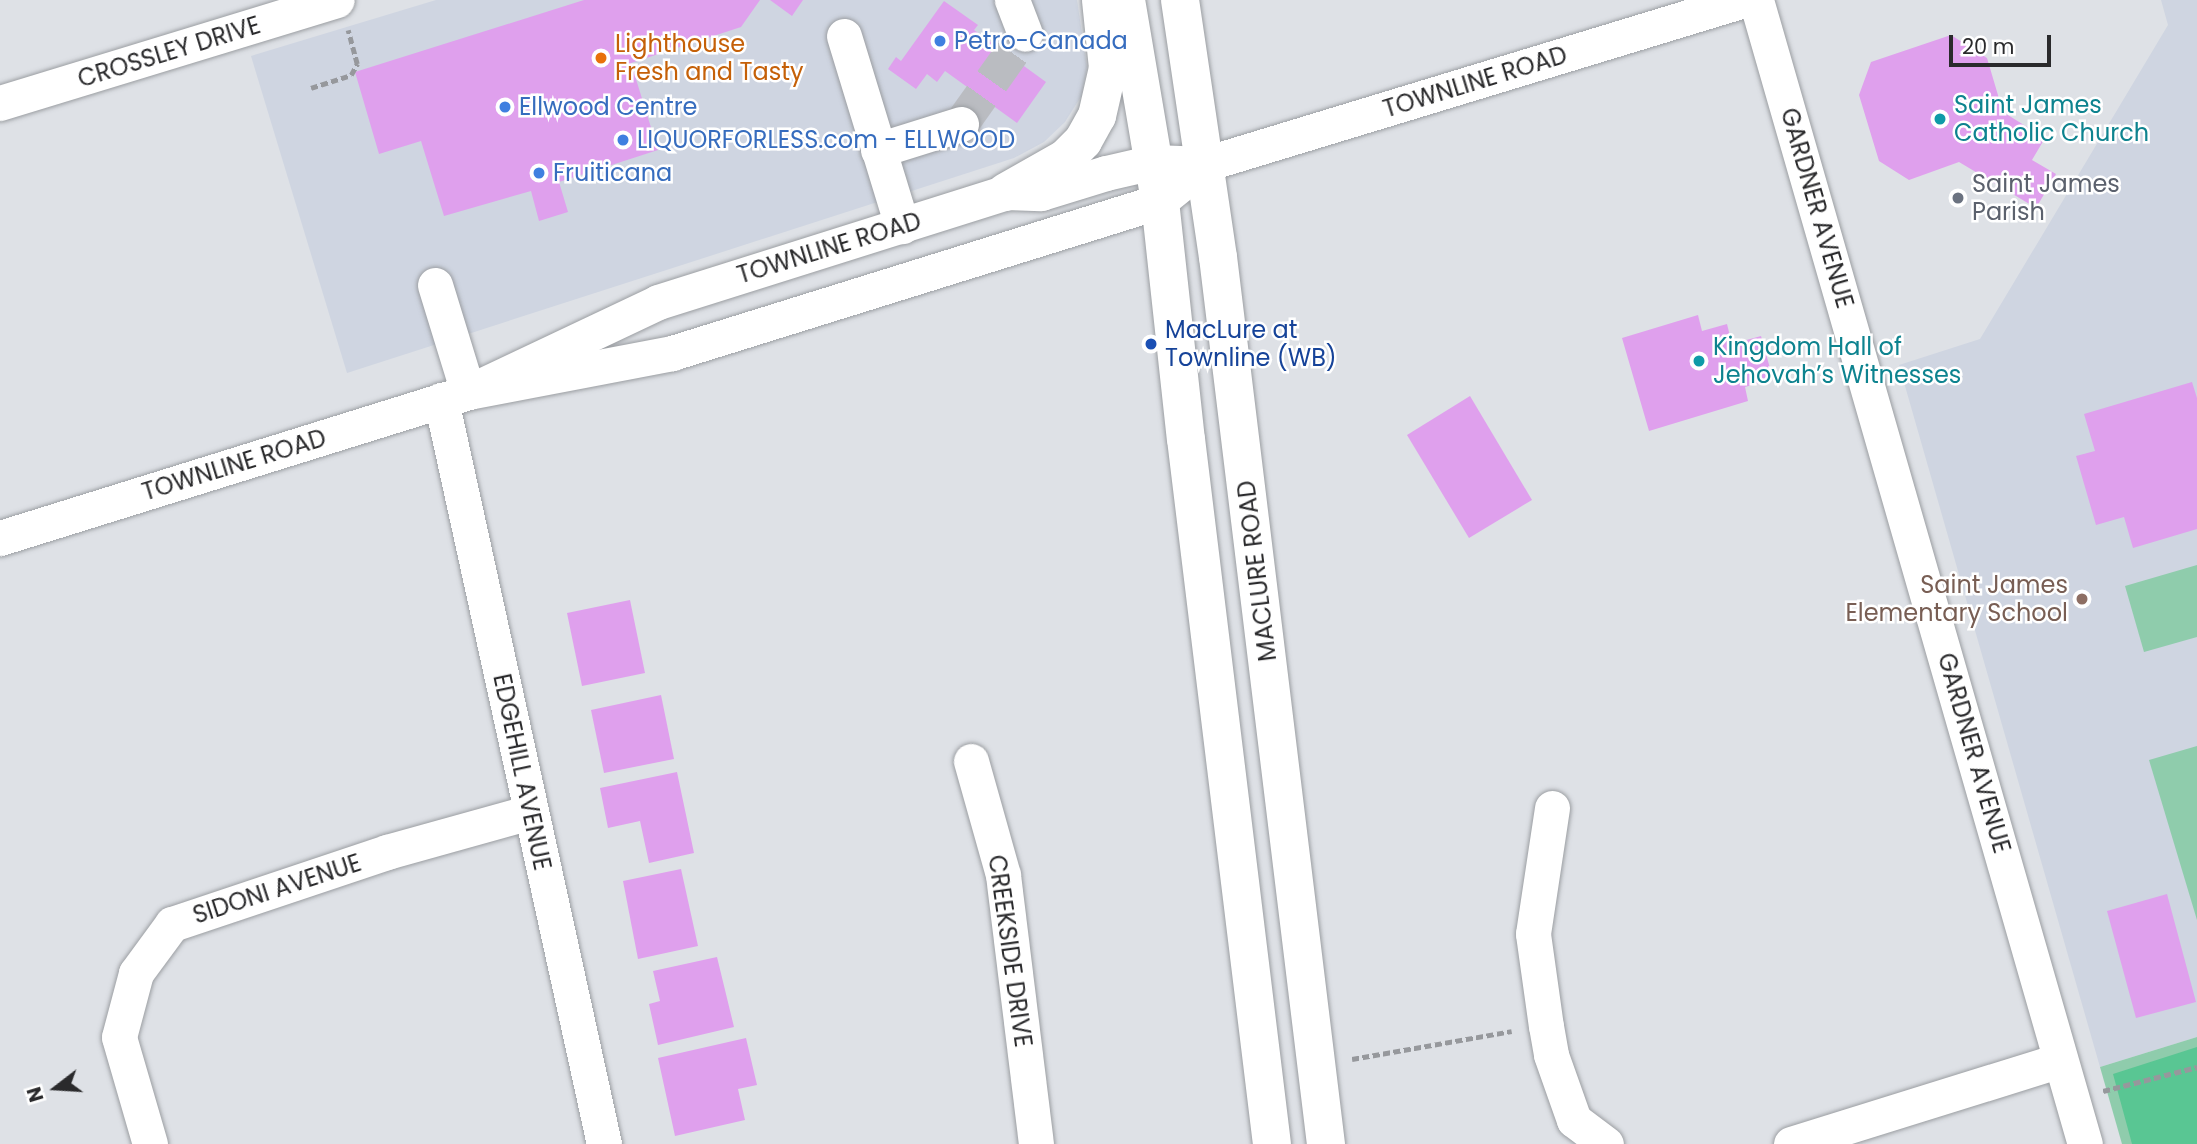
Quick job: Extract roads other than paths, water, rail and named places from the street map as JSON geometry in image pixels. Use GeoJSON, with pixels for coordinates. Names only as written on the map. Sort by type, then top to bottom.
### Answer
{"type":"FeatureCollection","features":[{"type":"Feature","properties":{"kind":"main road"},"geometry":{"type":"LineString","coordinates":[[1006,192],[1066,159],[1083,141],[1097,116],[1108,68],[1101,0]]}},
{"type":"Feature","properties":{"kind":"main road"},"geometry":{"type":"LineString","coordinates":[[1126,0],[1160,201],[1200,563],[1272,1144]]}},
{"type":"Feature","properties":{"kind":"main road","name":"MACLURE ROAD"},"geometry":{"type":"LineString","coordinates":[[1180,0],[1205,164],[1326,1144]]}},
{"type":"Feature","properties":{"kind":"street","name":"CROSSLEY DRIVE"},"geometry":{"type":"LineString","coordinates":[[0,103],[338,0]]}},
{"type":"Feature","properties":{"kind":"street"},"geometry":{"type":"LineString","coordinates":[[1012,0],[1025,34]]}},
{"type":"Feature","properties":{"kind":"street","name":"TOWNLINE ROAD"},"geometry":{"type":"LineString","coordinates":[[455,396],[657,302],[1006,192],[1041,193],[1154,162],[1205,164],[1744,0]]}},
{"type":"Feature","properties":{"kind":"street","name":"GARDNER AVENUE"},"geometry":{"type":"LineString","coordinates":[[1756,0],[2085,1144]]}},
{"type":"Feature","properties":{"kind":"street"},"geometry":{"type":"LineString","coordinates":[[844,36],[902,226]]}},
{"type":"Feature","properties":{"kind":"street"},"geometry":{"type":"LineString","coordinates":[[878,150],[961,124]]}},
{"type":"Feature","properties":{"kind":"street","name":"TOWNLINE ROAD"},"geometry":{"type":"LineString","coordinates":[[0,538],[455,396],[672,352],[1160,201],[1205,164]]}},
{"type":"Feature","properties":{"kind":"street","name":"EDGEHILL AVENUE"},"geometry":{"type":"LineString","coordinates":[[435,285],[530,812],[604,1144]]}},
{"type":"Feature","properties":{"kind":"street","name":"CREEKSIDE DRIVE"},"geometry":{"type":"LineString","coordinates":[[971,761],[1003,875],[1036,1144]]}},
{"type":"Feature","properties":{"kind":"street"},"geometry":{"type":"LineString","coordinates":[[1552,808],[1533,934],[1546,1026],[1551,1055],[1574,1120],[1606,1144]]}},
{"type":"Feature","properties":{"kind":"street","name":"SIDONI AVENUE"},"geometry":{"type":"LineString","coordinates":[[150,1144],[119,1037],[136,973],[172,924],[387,852],[530,812]]}},
{"type":"Feature","properties":{"kind":"street"},"geometry":{"type":"LineString","coordinates":[[1791,1144],[2060,1060]]}},
{"type":"Feature","properties":{"kind":"tunnel"},"geometry":{"type":"LineString","coordinates":[[961,124],[1025,34]]}},
{"type":"Feature","properties":{"kind":"place","name":"Petro-Canada"},"geometry":{"type":"Point","coordinates":[940,41]}},
{"type":"Feature","properties":{"kind":"place","name":"Lighthouse Fresh and Tasty"},"geometry":{"type":"Point","coordinates":[601,58]}},
{"type":"Feature","properties":{"kind":"place","name":"Ellwood Centre"},"geometry":{"type":"Point","coordinates":[505,107]}},
{"type":"Feature","properties":{"kind":"place","name":"Saint James Catholic Church"},"geometry":{"type":"Point","coordinates":[1940,119]}},
{"type":"Feature","properties":{"kind":"place","name":"LIQUORFORLESS.com - ELLWOOD"},"geometry":{"type":"Point","coordinates":[623,140]}},
{"type":"Feature","properties":{"kind":"place","name":"Fruiticana"},"geometry":{"type":"Point","coordinates":[539,173]}},
{"type":"Feature","properties":{"kind":"place","name":"Saint James Parish"},"geometry":{"type":"Point","coordinates":[1958,198]}},
{"type":"Feature","properties":{"kind":"place","name":"MacLure at Townline (WB)"},"geometry":{"type":"Point","coordinates":[1151,344]}},
{"type":"Feature","properties":{"kind":"place","name":"Kingdom Hall of Jehovah’s Witnesses"},"geometry":{"type":"Point","coordinates":[1699,361]}},
{"type":"Feature","properties":{"kind":"place","name":"Saint James Elementary School"},"geometry":{"type":"Point","coordinates":[2082,599]}}]}
